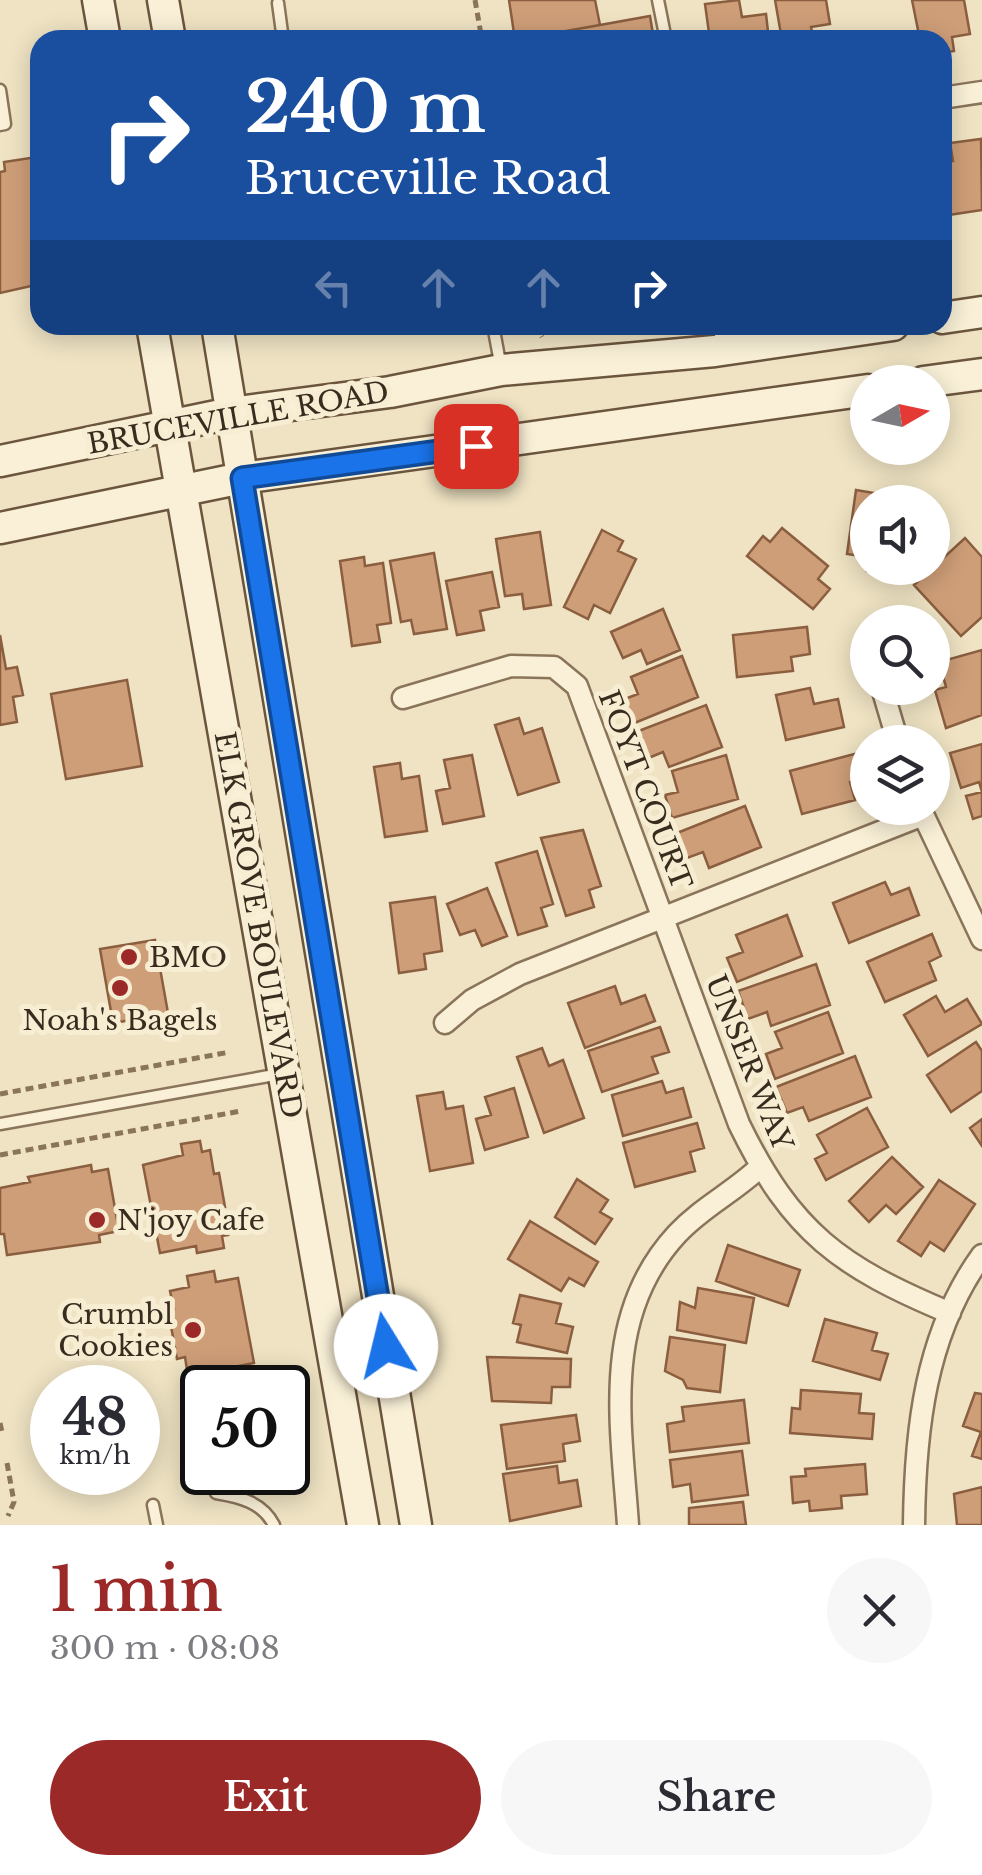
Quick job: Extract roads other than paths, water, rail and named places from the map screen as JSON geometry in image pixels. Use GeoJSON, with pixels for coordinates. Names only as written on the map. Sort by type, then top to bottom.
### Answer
{"type":"FeatureCollection","features":[{"type":"Feature","properties":{"kind":"main road"},"geometry":{"type":"LineString","coordinates":[[98,0],[103,30]]}},
{"type":"Feature","properties":{"kind":"main road"},"geometry":{"type":"LineString","coordinates":[[163,0],[168,30]]}},
{"type":"Feature","properties":{"kind":"main road"},"geometry":{"type":"LineString","coordinates":[[952,316],[982,312]]}},
{"type":"Feature","properties":{"kind":"main road","name":"ELK GROVE BOULEVARD"},"geometry":{"type":"LineString","coordinates":[[154,335],[364,1525]]}},
{"type":"Feature","properties":{"kind":"main road","name":"ELK GROVE BOULEVARD"},"geometry":{"type":"LineString","coordinates":[[219,335],[416,1525]]}},
{"type":"Feature","properties":{"kind":"main road","name":"BRUCEVILLE ROAD"},"geometry":{"type":"LineString","coordinates":[[0,461],[232,413],[750,335]]}},
{"type":"Feature","properties":{"kind":"main road"},"geometry":{"type":"LineString","coordinates":[[950,378],[982,374]]}},
{"type":"Feature","properties":{"kind":"main road"},"geometry":{"type":"LineString","coordinates":[[0,528],[242,478],[850,393]]}},
{"type":"Feature","properties":{"kind":"street"},"geometry":{"type":"LineString","coordinates":[[952,96],[982,92]]}},
{"type":"Feature","properties":{"kind":"street","name":"FOYT COURT"},"geometry":{"type":"LineString","coordinates":[[403,698],[511,666],[554,667],[576,686],[664,919]]}},
{"type":"Feature","properties":{"kind":"street"},"geometry":{"type":"LineString","coordinates":[[445,1022],[495,986],[888,825]]}},
{"type":"Feature","properties":{"kind":"street"},"geometry":{"type":"LineString","coordinates":[[928,825],[982,939]]}},
{"type":"Feature","properties":{"kind":"street","name":"UNSER WAY"},"geometry":{"type":"LineString","coordinates":[[664,919],[739,1124],[760,1168],[793,1213],[832,1252],[878,1283],[950,1312]]}},
{"type":"Feature","properties":{"kind":"street"},"geometry":{"type":"LineString","coordinates":[[628,1525],[618,1387],[625,1332],[633,1306],[659,1256],[676,1235],[760,1168]]}},
{"type":"Feature","properties":{"kind":"street"},"geometry":{"type":"LineString","coordinates":[[914,1525],[916,1456],[929,1368],[950,1312],[982,1256]]}},
{"type":"Feature","properties":{"kind":"lane"},"geometry":{"type":"LineString","coordinates":[[658,0],[664,30]]}},
{"type":"Feature","properties":{"kind":"lane"},"geometry":{"type":"LineString","coordinates":[[278,3],[282,30]]}},
{"type":"Feature","properties":{"kind":"lane"},"geometry":{"type":"LineString","coordinates":[[0,90],[6,124],[0,125]]}},
{"type":"Feature","properties":{"kind":"lane"},"geometry":{"type":"LineString","coordinates":[[495,335],[501,370]]}},
{"type":"Feature","properties":{"kind":"lane"},"geometry":{"type":"LineString","coordinates":[[0,1124],[284,1073]]}},
{"type":"Feature","properties":{"kind":"lane"},"geometry":{"type":"LineString","coordinates":[[230,1495],[245,1498],[268,1514],[274,1525]]}},
{"type":"Feature","properties":{"kind":"lane"},"geometry":{"type":"LineString","coordinates":[[153,1504],[157,1525]]}},
{"type":"Feature","properties":{"kind":"place","name":"BMO"},"geometry":{"type":"Point","coordinates":[129,957]}},
{"type":"Feature","properties":{"kind":"place","name":"Noah's Bagels"},"geometry":{"type":"Point","coordinates":[120,988]}},
{"type":"Feature","properties":{"kind":"place","name":"N'joy Cafe"},"geometry":{"type":"Point","coordinates":[97,1220]}},
{"type":"Feature","properties":{"kind":"place","name":"Crumbl Cookies"},"geometry":{"type":"Point","coordinates":[193,1330]}}]}
